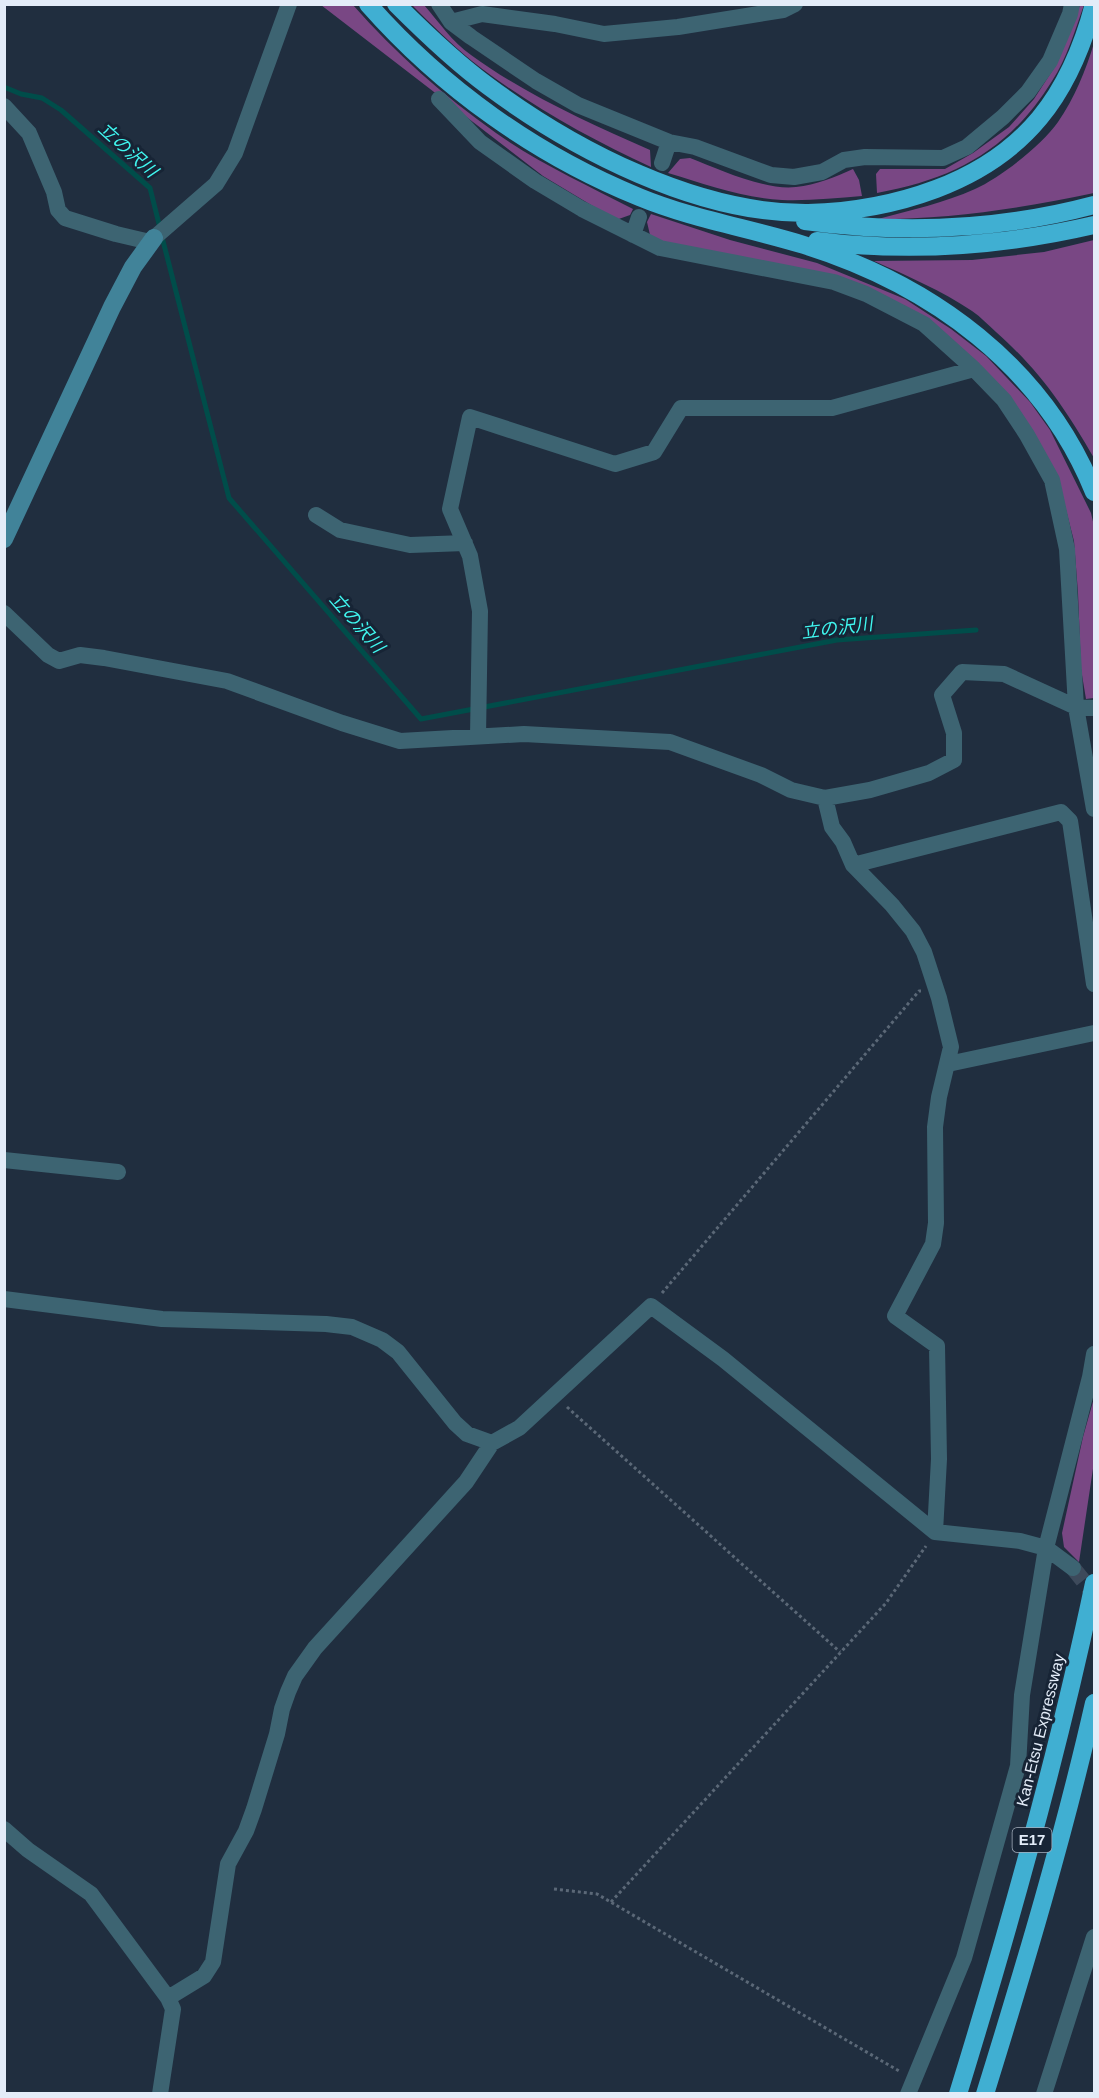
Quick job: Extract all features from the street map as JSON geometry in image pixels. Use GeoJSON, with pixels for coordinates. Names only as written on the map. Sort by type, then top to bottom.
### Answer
{"type":"FeatureCollection","features":[{"type":"Feature","properties":{"kind":"highway"},"geometry":{"type":"LineString","coordinates":[[368,4],[404,43],[472,101],[503,124],[554,156],[606,183],[663,206],[713,222],[804,245],[876,272],[942,309],[975,332],[1029,385],[1052,416],[1095,492]]}},
{"type":"Feature","properties":{"kind":"highway"},"geometry":{"type":"LineString","coordinates":[[396,4],[472,74],[521,110],[554,130],[630,169],[666,184],[742,206],[805,221],[914,229],[966,227],[1023,221],[1095,205]]}},
{"type":"Feature","properties":{"kind":"highway"},"geometry":{"type":"LineString","coordinates":[[742,206],[807,213],[862,208],[921,194],[954,182],[984,167],[1013,147],[1056,98],[1073,68],[1094,4]]}},
{"type":"Feature","properties":{"kind":"highway"},"geometry":{"type":"LineString","coordinates":[[758,232],[854,246],[932,247],[984,244],[1038,237],[1095,225]]}},
{"type":"Feature","properties":{"kind":"highway","name":"Kan-Etsu Expressway"},"geometry":{"type":"LineString","coordinates":[[958,2094],[1056,1751],[1095,1583]]}},
{"type":"Feature","properties":{"kind":"highway","name":"E17"},"geometry":{"type":"LineString","coordinates":[[985,2094],[1041,1907],[1095,1703]]}},
{"type":"Feature","properties":{"kind":"street"},"geometry":{"type":"LineString","coordinates":[[4,539],[112,307],[133,267],[152,240],[216,184],[235,153],[289,4]]}},
{"type":"Feature","properties":{"kind":"street"},"geometry":{"type":"LineString","coordinates":[[440,4],[451,21],[471,37],[536,81],[570,100],[618,123],[669,142],[695,147],[771,175],[794,177],[822,172],[844,160],[943,158],[967,147],[1003,117],[1028,92],[1050,61],[1072,4]]}},
{"type":"Feature","properties":{"kind":"street"},"geometry":{"type":"LineString","coordinates":[[451,21],[482,14],[555,24],[604,34],[633,32],[783,10],[795,4]]}},
{"type":"Feature","properties":{"kind":"street"},"geometry":{"type":"LineString","coordinates":[[439,99],[480,142],[582,209],[660,248],[834,282],[866,294],[924,324],[974,369],[1004,400],[1052,480],[1067,549],[1073,668],[1086,708],[1095,809]]}},
{"type":"Feature","properties":{"kind":"street"},"geometry":{"type":"LineString","coordinates":[[4,106],[29,133],[54,192],[58,210],[65,218],[116,234],[152,240]]}},
{"type":"Feature","properties":{"kind":"street"},"geometry":{"type":"LineString","coordinates":[[662,163],[669,142]]}},
{"type":"Feature","properties":{"kind":"street"},"geometry":{"type":"LineString","coordinates":[[633,235],[639,217]]}},
{"type":"Feature","properties":{"kind":"street"},"geometry":{"type":"LineString","coordinates":[[478,736],[480,611],[471,556],[450,509],[470,417],[615,464],[654,452],[681,408],[832,408],[974,369]]}},
{"type":"Feature","properties":{"kind":"street"},"geometry":{"type":"LineString","coordinates":[[316,515],[340,530],[410,545],[465,543]]}},
{"type":"Feature","properties":{"kind":"street"},"geometry":{"type":"LineString","coordinates":[[4,613],[48,655],[59,661],[80,655],[227,681],[342,723],[400,741],[524,734],[670,742],[761,775],[791,790],[825,798],[870,790],[929,773],[954,760],[954,733],[942,695],[962,672],[1004,674],[1086,708]]}},
{"type":"Feature","properties":{"kind":"street"},"geometry":{"type":"LineString","coordinates":[[825,798],[832,827],[843,842],[853,865],[892,904],[913,931],[924,952],[951,1047],[939,1097],[936,1127],[936,1223],[933,1244],[895,1316],[937,1346],[939,1459],[935,1532]]}},
{"type":"Feature","properties":{"kind":"street"},"geometry":{"type":"LineString","coordinates":[[853,865],[1061,812],[1070,821],[1095,984]]}},
{"type":"Feature","properties":{"kind":"street"},"geometry":{"type":"LineString","coordinates":[[948,1064],[1095,1033]]}},
{"type":"Feature","properties":{"kind":"street"},"geometry":{"type":"LineString","coordinates":[[4,1160],[118,1172]]}},
{"type":"Feature","properties":{"kind":"street"},"geometry":{"type":"LineString","coordinates":[[4,1299],[162,1319],[326,1324],[352,1327],[382,1340],[398,1352],[455,1423],[467,1434],[492,1443]]}},
{"type":"Feature","properties":{"kind":"street"},"geometry":{"type":"LineString","coordinates":[[168,1998],[204,1976],[213,1962],[228,1864],[246,1831],[254,1809],[277,1734],[282,1709],[295,1676],[315,1648],[466,1482],[492,1443],[519,1428],[651,1306],[723,1359],[935,1532],[1020,1540],[1046,1548],[1073,1568]]}},
{"type":"Feature","properties":{"kind":"street"},"geometry":{"type":"LineString","coordinates":[[911,2086],[964,1958],[1018,1766],[1022,1695],[1046,1548],[1095,1354]]}},
{"type":"Feature","properties":{"kind":"street"},"geometry":{"type":"LineString","coordinates":[[4,1829],[28,1850],[91,1894],[168,1998],[173,2009],[160,2094]]}},
{"type":"Feature","properties":{"kind":"street"},"geometry":{"type":"LineString","coordinates":[[1044,2094],[1095,1937]]}},
{"type":"Feature","properties":{"kind":"path"},"geometry":{"type":"LineString","coordinates":[[651,1306],[919,991],[937,993]]}},
{"type":"Feature","properties":{"kind":"path"},"geometry":{"type":"LineString","coordinates":[[554,1396],[840,1652]]}},
{"type":"Feature","properties":{"kind":"path"},"geometry":{"type":"LineString","coordinates":[[611,1902],[885,1603],[935,1532]]}},
{"type":"Feature","properties":{"kind":"path"},"geometry":{"type":"LineString","coordinates":[[554,1889],[597,1894],[911,2086]]}},
{"type":"Feature","properties":{"kind":"shaded area"},"geometry":{"type":"Polygon","coordinates":[[[321,5],[353,5],[403,57],[477,119],[529,154],[633,209],[630,215],[616,220],[543,176],[321,5]]]}},
{"type":"Feature","properties":{"kind":"shaded area"},"geometry":{"type":"Polygon","coordinates":[[[412,5],[424,5],[464,50],[514,83],[581,119],[650,150],[651,167],[581,132],[514,92],[464,54],[412,5]]]}},
{"type":"Feature","properties":{"kind":"shaded area"},"geometry":{"type":"Polygon","coordinates":[[[1080,5],[1084,5],[1070,44],[1052,81],[1036,105],[999,143],[956,169],[905,187],[877,193],[876,174],[880,169],[945,169],[973,153],[1009,127],[1034,99],[1056,65],[1080,5]]]}},
{"type":"Feature","properties":{"kind":"shaded area"},"geometry":{"type":"Polygon","coordinates":[[[1094,43],[1094,193],[987,212],[878,219],[963,194],[985,184],[1020,160],[1042,141],[1064,113],[1079,84],[1094,43]]]}},
{"type":"Feature","properties":{"kind":"shaded area"},"geometry":{"type":"Polygon","coordinates":[[[690,158],[742,178],[784,187],[811,184],[853,169],[859,180],[862,196],[802,200],[767,199],[724,190],[668,173],[680,159],[690,158]]]}},
{"type":"Feature","properties":{"kind":"shaded area"},"geometry":{"type":"Polygon","coordinates":[[[651,214],[730,240],[817,263],[905,299],[951,329],[986,356],[1030,402],[1050,430],[1091,513],[1094,526],[1094,698],[1086,699],[1081,669],[1074,541],[1063,498],[1036,442],[905,306],[663,243],[650,235],[647,222],[651,214]]]}},
{"type":"Feature","properties":{"kind":"shaded area"},"geometry":{"type":"Polygon","coordinates":[[[1094,240],[1094,458],[1062,406],[1039,376],[981,318],[937,290],[874,261],[972,260],[1044,252],[1094,240]]]}},
{"type":"Feature","properties":{"kind":"shaded area"},"geometry":{"type":"Polygon","coordinates":[[[1094,1398],[1094,1462],[1079,1562],[1064,1547],[1062,1533],[1094,1398]]]}},
{"type":"Feature","properties":{"kind":"waterway","name":"立の沢川"},"geometry":{"type":"LineString","coordinates":[[4,87],[21,94],[42,98],[61,110],[150,188],[160,228]]}},
{"type":"Feature","properties":{"kind":"waterway","name":"立の沢川"},"geometry":{"type":"LineString","coordinates":[[162,237],[229,498],[421,719],[837,640],[976,630]]}},
{"type":"Feature","properties":{"kind":"tunnel"},"geometry":{"type":"LineString","coordinates":[[1073,1568],[1094,1594]]}}]}
